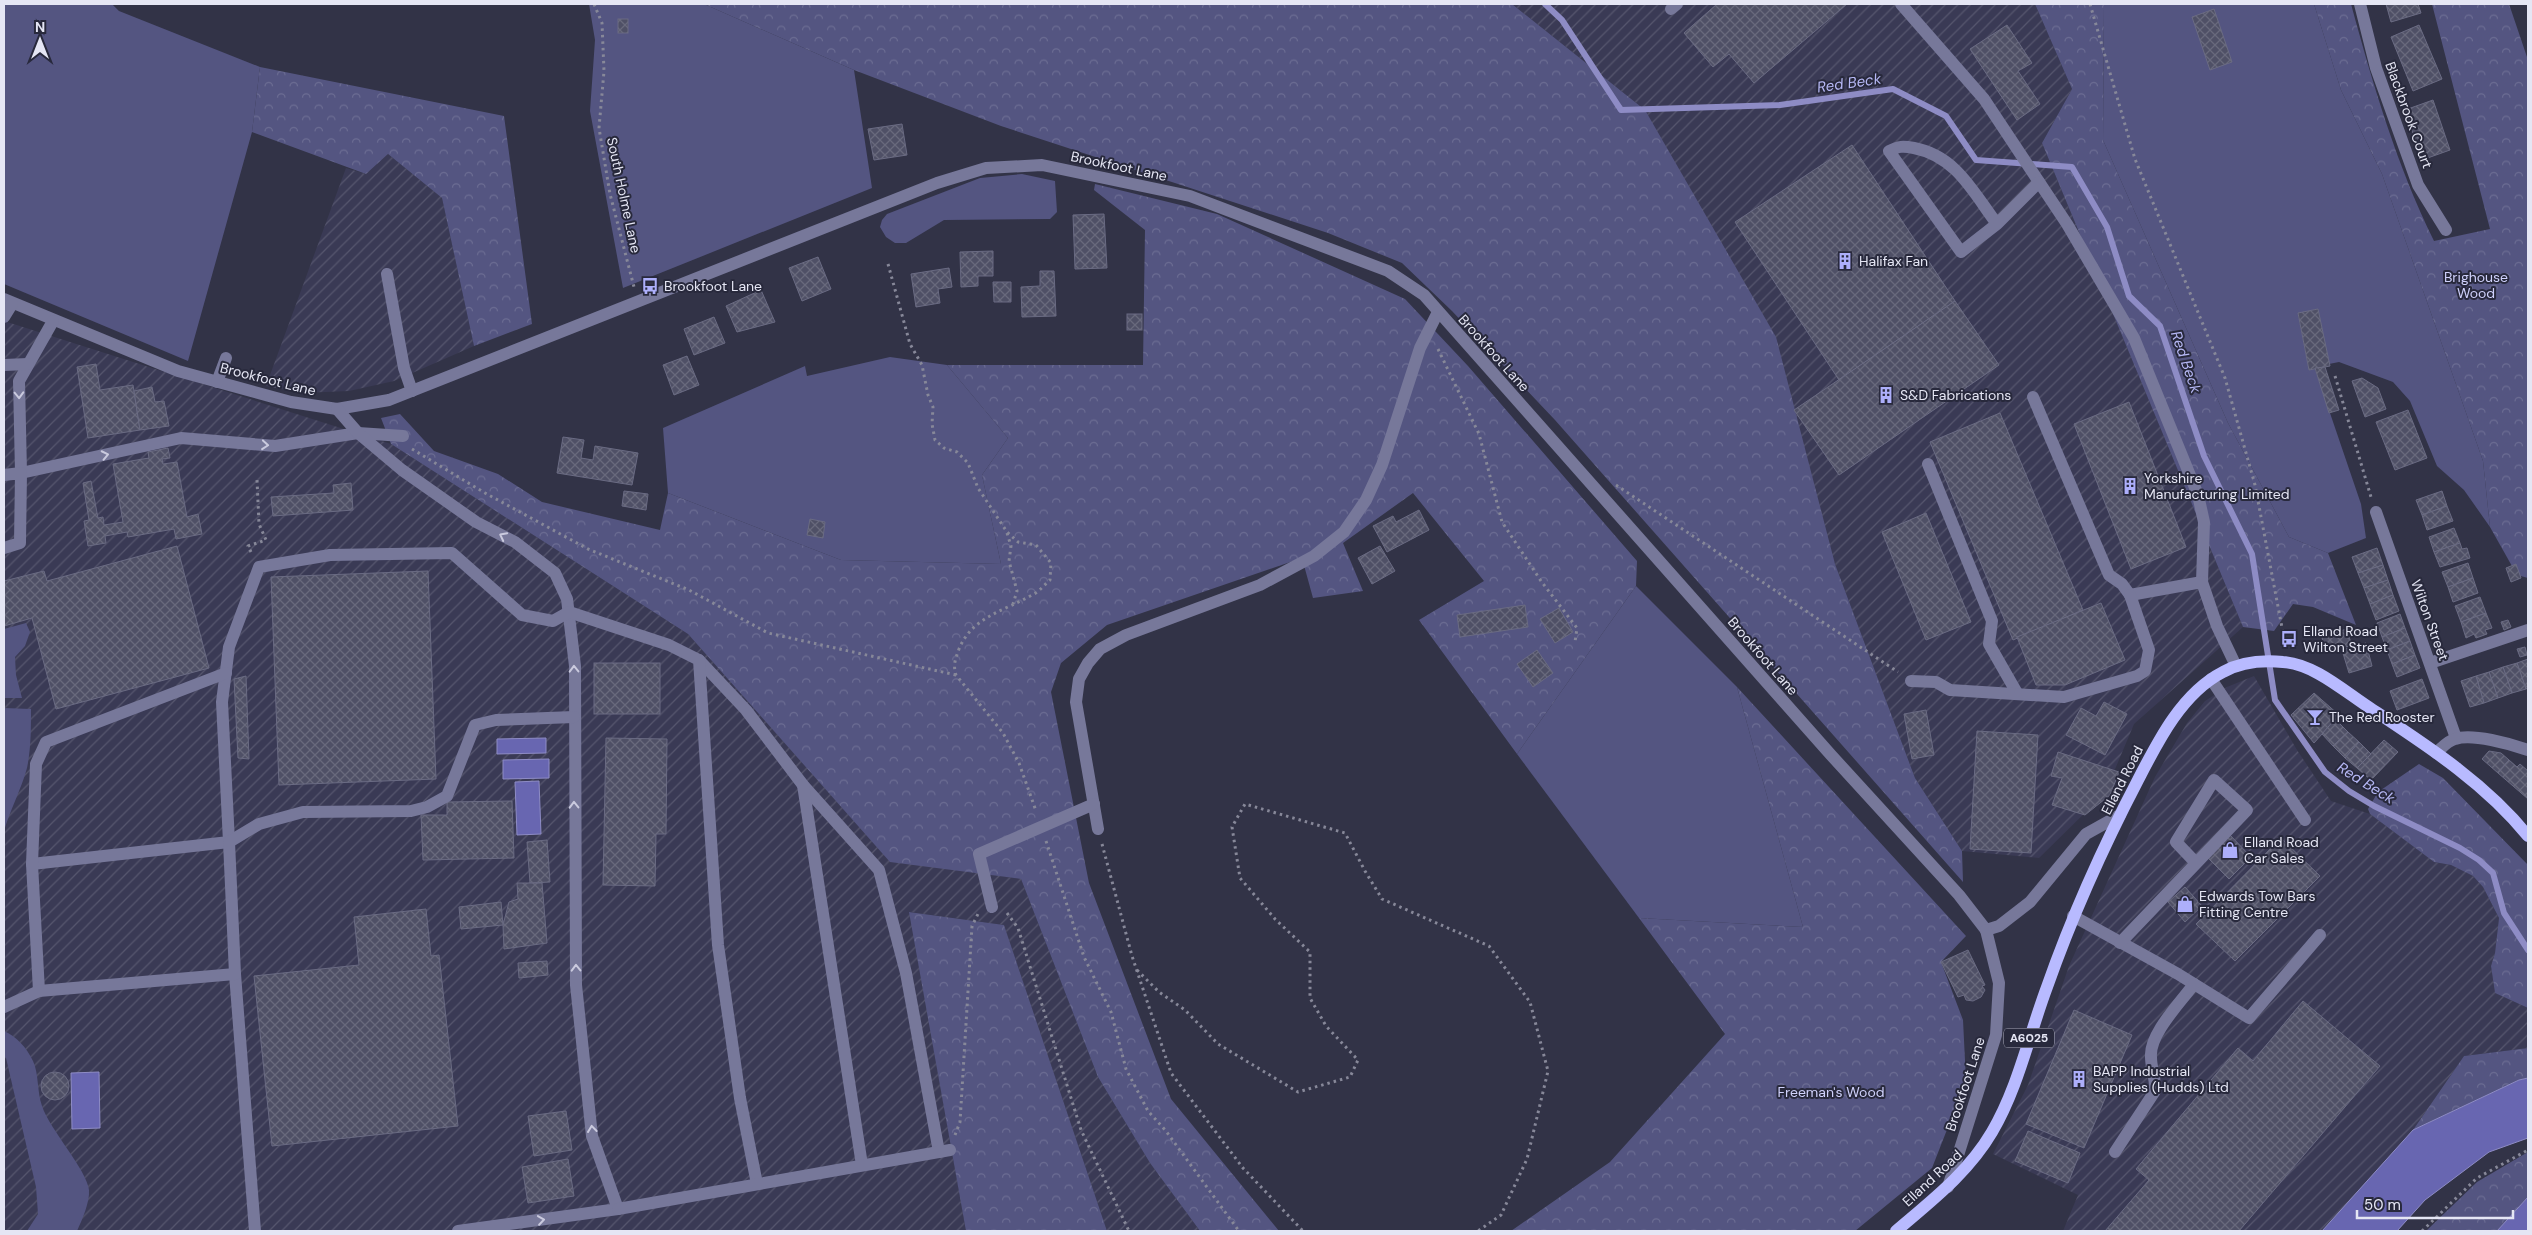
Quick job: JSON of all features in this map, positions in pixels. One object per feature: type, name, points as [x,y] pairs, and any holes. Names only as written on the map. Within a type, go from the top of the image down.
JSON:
[{"type":"main road","name":"Elland Road","points":[[1896,1231],[1948,1187],[1972,1161],[2002,1112],[2073,916],[2120,815],[2168,728],[2183,706],[2211,679],[2236,666],[2257,662],[2280,662],[2298,665],[2322,676],[2436,753],[2489,796],[2528,836]]},
{"type":"street","points":[[1901,4],[1984,99],[2067,224],[2134,338],[2198,495],[2204,522],[2202,582],[2217,626],[2236,666]]},
{"type":"street","name":"Blackbrook Court","points":[[2360,4],[2376,68],[2418,185],[2446,230]]},
{"type":"street","points":[[1996,224],[1951,163],[1928,151],[1899,146],[1889,151],[1961,252],[1996,224],[2038,180]]},
{"type":"street","name":"Brookfoot Lane","points":[[8,301],[178,371],[291,402],[337,409],[389,400],[937,183],[986,168],[1042,165],[1190,196],[1388,271],[1424,295],[1830,755],[1959,895],[1986,930],[1999,983],[1996,1035],[1948,1187]]},
{"type":"street","points":[[387,274],[404,368],[412,391]]},
{"type":"street","points":[[4,317],[8,301]]},
{"type":"street","points":[[1098,829],[1076,702],[1079,679],[1088,663],[1100,649],[1126,636],[1260,584],[1314,556],[1344,532],[1366,500],[1382,465],[1420,348],[1438,312]]},
{"type":"street","points":[[4,548],[20,543],[21,472],[18,381],[53,321]]},
{"type":"street","points":[[218,382],[226,358]]},
{"type":"street","points":[[4,365],[28,364]]},
{"type":"street","points":[[1911,680],[1936,682],[1950,690],[2064,697],[2122,681],[2146,671],[2149,650],[2130,595],[2122,584],[2110,575],[2033,397]]},
{"type":"street","points":[[337,409],[358,433],[402,470],[476,522],[515,542],[555,573],[567,599],[575,666],[576,985],[592,1136],[618,1209]]},
{"type":"street","points":[[4,475],[181,438],[275,446],[358,433],[397,436]]},
{"type":"street","points":[[1928,464],[1992,621],[1989,644],[2017,693]]},
{"type":"street","name":"Wilton Street","points":[[2376,512],[2456,738]]},
{"type":"street","points":[[255,1231],[235,974],[222,702],[229,647],[259,567],[330,555],[452,553],[522,615],[553,620],[569,612],[669,645],[699,660],[746,710],[803,785],[879,870],[906,973],[944,1151],[618,1209],[458,1231]]},
{"type":"street","points":[[2130,595],[2202,582]]},
{"type":"street","points":[[2430,663],[2528,630]]},
{"type":"street","points":[[699,660],[718,945],[740,1098],[757,1184]]},
{"type":"street","points":[[39,991],[32,864],[36,764],[46,742],[226,673]]},
{"type":"street","points":[[2211,679],[2305,820]]},
{"type":"street","points":[[32,864],[229,842],[259,824],[304,812],[412,810],[427,807],[447,796],[475,725],[496,720],[574,717]]},
{"type":"street","points":[[2436,753],[2456,738],[2473,738],[2528,750]]},
{"type":"street","points":[[2120,943],[2247,810],[2214,780],[2176,842],[2196,863]]},
{"type":"street","points":[[803,785],[862,1165]]},
{"type":"street","points":[[992,907],[980,854],[1094,804]]},
{"type":"street","points":[[1986,930],[1999,926],[2030,902],[2086,834],[2120,815]]},
{"type":"street","points":[[2073,916],[2194,984],[2249,1018],[2320,935]]},
{"type":"street","points":[[4,1007],[39,991],[235,974]]},
{"type":"street","points":[[2115,1152],[2155,1091],[2156,1081],[2150,1056],[2156,1034],[2194,984]]},
{"type":"path","name":"South Holme Lane","points":[[594,4],[602,23],[604,62],[599,128],[619,233],[639,302]]},
{"type":"path","points":[[2090,4],[2135,159],[2225,378],[2255,485],[2283,633],[2280,662]]},
{"type":"path","points":[[888,264],[910,344],[922,365],[933,407],[932,424],[935,440],[944,448],[957,452],[968,464],[978,488],[1007,532],[1018,542],[1036,545],[1051,563],[1050,580],[1034,594],[990,614],[970,630],[960,647],[953,665],[956,675],[1003,732],[1019,763],[1084,957],[1111,1012],[1126,1069],[1148,1111],[1166,1131],[1239,1231]]},
{"type":"path","points":[[1429,330],[1479,434],[1502,522],[1541,581],[1577,628],[1575,642]]},
{"type":"path","points":[[2335,376],[2376,512]]},
{"type":"path","points":[[397,436],[477,488],[588,549],[689,590],[768,633],[956,675]]},
{"type":"path","points":[[252,545],[266,540],[259,524],[257,480]]},
{"type":"path","points":[[1607,480],[1911,680]]},
{"type":"path","points":[[1007,532],[1010,546],[1010,561],[1017,591],[1013,604]]},
{"type":"path","points":[[1137,970],[1160,992],[1185,1010],[1218,1044],[1298,1092],[1350,1077],[1358,1060],[1326,1026],[1310,998],[1310,952],[1275,919],[1240,878],[1232,827],[1246,804],[1345,833],[1364,871],[1382,899],[1489,946],[1530,1002],[1548,1071],[1527,1159],[1501,1215],[1478,1231]]},
{"type":"path","points":[[1098,829],[1137,970],[1171,1073],[1243,1168],[1304,1231]]},
{"type":"path","points":[[944,1151],[960,1122],[972,926],[980,912],[992,907],[1003,908],[1018,928],[1081,1130],[1129,1231]]},
{"type":"path","points":[[2422,1231],[2477,1178],[2528,1150]]},
{"type":"shaded area","points":[[1512,4],[2035,4],[2072,89],[2042,143],[2243,627],[2134,724],[2105,793],[2039,858],[1962,851],[1915,778],[1835,564],[1645,110]]},
{"type":"shaded area","points":[[388,154],[442,198],[474,346],[394,381],[349,391],[301,393],[266,386],[346,168],[366,174]]},
{"type":"shaded area","points":[[4,321],[391,444],[688,634],[890,861],[1021,879],[1098,1077],[1150,1163],[1200,1231],[1107,1231],[1004,925],[910,912],[966,1231],[4,1231]]},
{"type":"shaded area","points":[[2254,676],[2297,750],[2331,801],[2370,814],[2434,862],[2451,865],[2473,876],[2483,887],[2499,918],[2495,953],[2491,966],[2495,993],[2528,1008],[2528,1048],[2464,1056],[2413,1130],[2322,1231],[2063,1231],[2078,1195],[1993,1154],[2028,1085],[2069,966],[2155,777],[2187,723],[2205,701],[2227,687]]},
{"type":"shaded area","points":[[546,738],[546,753],[497,754],[497,739]]},
{"type":"shaded area","points":[[549,759],[549,778],[503,779],[503,760]]},
{"type":"shaded area","points":[[539,781],[541,834],[517,835],[515,782]]},
{"type":"shaded area","points":[[99,1072],[100,1128],[72,1129],[71,1073]]},
{"type":"shaded area","points":[[2528,1078],[2528,1138],[2489,1152],[2425,1200],[2397,1231],[2322,1231],[2413,1130],[2519,1080]]},
{"type":"shaded area","points":[[2528,1197],[2528,1231],[2497,1231]]},
{"type":"green space","points":[[4,4],[112,4],[119,11],[260,67],[252,132],[188,361],[4,284]]},
{"type":"green space","points":[[589,4],[704,4],[854,70],[872,188],[623,288],[590,111],[595,40]]},
{"type":"green space","points":[[704,4],[1512,4],[1645,110],[1776,337],[1835,564],[1915,778],[1962,851],[1963,882],[1555,420],[1452,311],[1402,263],[1328,233],[1001,126],[854,70]]},
{"type":"green space","points":[[2035,4],[2104,4],[2103,140],[2228,423],[2289,537],[2328,553],[2356,625],[2313,607],[2293,604],[2274,631],[2243,627],[2042,143],[2072,89]]},
{"type":"green space","points":[[2104,4],[2314,4],[2341,90],[2382,174],[2483,461],[2490,527],[2464,490],[2437,466],[2410,401],[2393,382],[2339,362],[2329,364],[2318,309],[2298,314],[2309,370],[2315,369],[2361,504],[2366,538],[2328,553],[2289,537],[2228,423],[2103,140]]},
{"type":"green space","name":"Brighouse Wood","points":[[2314,4],[2351,4],[2368,65],[2397,154],[2434,241],[2490,229],[2432,4],[2509,4],[2528,60],[2528,578],[2517,575],[2490,527],[2483,461],[2382,174],[2341,90]]},
{"type":"green space","points":[[260,67],[504,116],[532,324],[474,346],[442,198],[388,154],[366,174],[252,132]]},
{"type":"green space","points":[[1022,174],[1055,181],[1057,212],[1050,219],[944,220],[906,243],[895,243],[886,237],[880,227],[882,220],[887,214],[980,178]]},
{"type":"green space","points":[[1095,184],[1217,214],[1405,299],[1468,366],[1637,561],[1636,586],[1517,754],[1419,620],[1484,581],[1413,493],[1343,543],[1363,591],[1313,598],[1302,558],[1107,625],[1061,663],[1051,692],[1089,883],[1171,1099],[1279,1231],[1200,1231],[1150,1163],[1098,1077],[1021,879],[890,862],[688,634],[391,444],[381,418],[400,414],[434,451],[498,474],[542,502],[660,530],[668,493],[841,560],[1001,564],[982,475],[1008,438],[947,365],[1143,365],[1145,230],[1094,190]]},
{"type":"green space","points":[[890,357],[947,365],[1008,438],[982,475],[1001,564],[841,560],[668,493],[663,428],[805,366],[807,376]]},
{"type":"green space","points":[[1636,586],[1737,687],[1803,927],[1639,918],[1517,754]]},
{"type":"green space","points":[[26,623],[30,632],[25,646],[15,657],[16,675],[22,698],[4,698],[4,629]]},
{"type":"green space","name":"Freeman's Wood","points":[[1737,687],[1966,936],[1941,962],[1963,1020],[1966,1081],[1932,1168],[1855,1231],[1511,1231],[1610,1162],[1725,1034],[1639,918],[1803,927]]},
{"type":"green space","points":[[4,708],[31,709],[30,746],[27,768],[4,831]]},
{"type":"green space","points":[[2419,764],[2443,778],[2528,865],[2528,1008],[2495,993],[2491,966],[2495,953],[2499,918],[2483,887],[2473,876],[2451,865],[2434,862],[2370,814],[2368,809],[2378,792]]},
{"type":"green space","points":[[909,912],[1004,925],[1107,1231],[966,1231]]},
{"type":"green space","points":[[4,1031],[17,1039],[31,1056],[35,1066],[40,1101],[46,1116],[87,1182],[89,1190],[88,1200],[77,1231],[27,1231],[38,1214],[36,1187],[4,1056]]},
{"type":"green space","points":[[2528,1048],[2528,1078],[2519,1080],[2413,1130],[2464,1056]]},
{"type":"green space","points":[[2528,1152],[2528,1197],[2497,1231],[2426,1231],[2477,1182]]},
{"type":"building","points":[[1717,4],[1847,4],[1754,83],[1729,54],[1713,67],[1684,33]]},
{"type":"building","points":[[2386,4],[2418,4],[2421,13],[2391,22]]},
{"type":"building","points":[[2214,9],[2232,62],[2210,70],[2192,17]]},
{"type":"building","points":[[618,19],[628,19],[628,33],[618,33]]},
{"type":"building","points":[[2007,25],[2032,63],[2018,71],[2040,104],[2017,120],[1970,49]]},
{"type":"building","points":[[2419,25],[2442,79],[2413,91],[2391,37]]},
{"type":"building","points":[[2433,100],[2450,150],[2422,160],[2405,110]]},
{"type":"building","points":[[902,124],[907,155],[874,160],[868,129]]},
{"type":"building","name":"Halifax Fan","points":[[1852,145],[1955,301],[1839,380],[1735,222]]},
{"type":"building","points":[[1104,214],[1107,268],[1075,269],[1073,215]]},
{"type":"building","points":[[993,251],[993,276],[978,276],[978,286],[961,287],[960,252]]},
{"type":"building","points":[[818,257],[831,289],[802,301],[789,268]]},
{"type":"building","points":[[949,268],[952,287],[938,289],[940,303],[916,307],[911,274]]},
{"type":"building","points":[[1040,271],[1054,271],[1056,316],[1022,317],[1021,287],[1040,286]]},
{"type":"building","points":[[993,282],[1011,282],[1011,302],[994,302]]},
{"type":"building","points":[[761,290],[775,322],[737,332],[726,306]]},
{"type":"building","name":"S&D Fabrications","points":[[1955,301],[1999,365],[1839,475],[1794,410]]},
{"type":"building","points":[[2318,309],[2330,366],[2309,370],[2298,313]]},
{"type":"building","points":[[1127,314],[1142,314],[1142,330],[1127,330]]},
{"type":"building","points":[[714,317],[725,343],[694,355],[684,329]]},
{"type":"building","points":[[687,356],[699,385],[674,395],[663,365]]},
{"type":"building","points":[[96,364],[100,390],[133,385],[140,430],[88,438],[77,367]]},
{"type":"building","points":[[2325,367],[2339,410],[2329,413],[2315,368]]},
{"type":"building","points":[[2362,378],[2378,388],[2386,409],[2365,417],[2352,381]]},
{"type":"building","points":[[152,387],[155,402],[164,401],[169,426],[140,430],[134,391]]},
{"type":"building","name":"Yorkshire Manufacturing Limited","points":[[2129,402],[2186,547],[2131,569],[2074,424]]},
{"type":"building","points":[[2408,410],[2427,458],[2395,470],[2376,422]]},
{"type":"building","points":[[2000,413],[2083,610],[2013,640],[1930,442]]},
{"type":"building","points":[[563,437],[584,440],[581,458],[593,460],[595,446],[638,453],[632,485],[557,473]]},
{"type":"building","points":[[168,448],[170,458],[162,459],[163,464],[177,462],[187,517],[198,514],[202,534],[176,539],[174,529],[128,537],[127,532],[105,536],[106,543],[88,546],[84,521],[89,520],[83,483],[91,481],[98,518],[103,517],[104,525],[123,522],[113,464],[149,458],[148,452]]},
{"type":"building","points":[[351,483],[353,510],[273,516],[271,497],[334,493],[333,485]]},
{"type":"building","points":[[624,491],[648,494],[646,510],[622,506]]},
{"type":"building","points":[[2442,491],[2447,506],[2422,515],[2416,500]]},
{"type":"building","points":[[2447,506],[2453,521],[2427,530],[2422,515]]},
{"type":"building","points":[[1419,510],[1429,530],[1387,552],[1373,526],[1393,516],[1396,522]]},
{"type":"building","points":[[1926,513],[1971,622],[1926,640],[1882,532]]},
{"type":"building","points":[[810,519],[825,522],[823,538],[807,535]]},
{"type":"building","points":[[2454,528],[2460,543],[2434,552],[2429,537]]},
{"type":"building","points":[[2460,543],[2462,549],[2467,548],[2470,558],[2440,567],[2434,552]]},
{"type":"building","points":[[177,546],[209,668],[56,709],[32,618],[4,626],[4,581],[44,571],[47,581]]},
{"type":"building","points":[[1380,546],[1395,571],[1372,584],[1358,558]]},
{"type":"building","points":[[2377,548],[2383,565],[2358,573],[2352,557]]},
{"type":"building","points":[[2468,563],[2473,578],[2448,587],[2442,572]]},
{"type":"building","points":[[2516,564],[2521,578],[2511,582],[2506,568]]},
{"type":"building","points":[[2383,565],[2388,580],[2364,588],[2358,573]]},
{"type":"building","points":[[428,571],[436,779],[279,785],[271,577]]},
{"type":"building","points":[[2473,578],[2478,593],[2453,602],[2448,587]]},
{"type":"building","points":[[2388,580],[2393,595],[2370,604],[2364,588]]},
{"type":"building","points":[[2393,595],[2399,611],[2376,620],[2370,604]]},
{"type":"building","points":[[2480,597],[2486,613],[2461,622],[2455,606]]},
{"type":"building","points":[[2101,603],[2125,660],[2065,685],[2036,685],[2017,637]]},
{"type":"building","points":[[1525,605],[1528,627],[1460,637],[1457,615]]},
{"type":"building","points":[[1559,608],[1573,632],[1555,643],[1540,619]]},
{"type":"building","points":[[2486,613],[2492,628],[2485,630],[2487,634],[2476,638],[2474,634],[2466,638],[2461,622]]},
{"type":"building","points":[[2400,614],[2405,628],[2382,637],[2377,623]]},
{"type":"building","points":[[2508,620],[2511,627],[2504,630],[2501,622]]},
{"type":"building","points":[[2405,628],[2410,641],[2387,650],[2382,637]]},
{"type":"building","points":[[2346,629],[2352,645],[2328,653],[2322,638]]},
{"type":"building","points":[[2410,641],[2415,655],[2392,664],[2387,650]]},
{"type":"building","points":[[2366,643],[2372,666],[2349,673],[2342,650]]},
{"type":"building","points":[[2525,647],[2527,655],[2520,657],[2517,649]]},
{"type":"building","points":[[1537,650],[1553,673],[1533,687],[1517,664]]},
{"type":"building","points":[[2415,655],[2420,668],[2397,677],[2392,664]]},
{"type":"building","points":[[2528,659],[2528,688],[2526,689],[2517,663]]},
{"type":"building","points":[[594,663],[660,663],[660,714],[594,714]]},
{"type":"building","points":[[2517,663],[2526,689],[2512,693],[2503,667]]},
{"type":"building","points":[[2503,667],[2512,693],[2498,698],[2489,672]]},
{"type":"building","points":[[2489,672],[2498,698],[2484,703],[2476,676]]},
{"type":"building","points":[[246,676],[249,759],[238,758],[234,679]]},
{"type":"building","points":[[2476,676],[2484,703],[2470,707],[2461,681]]},
{"type":"building","points":[[2422,679],[2429,698],[2397,710],[2390,691]]},
{"type":"building","name":"The Red Rooster","points":[[2314,693],[2339,715],[2314,743],[2291,715]]},
{"type":"building","points":[[2104,702],[2127,714],[2105,755],[2066,735],[2081,708],[2096,716]]},
{"type":"building","points":[[1926,710],[1934,755],[1912,759],[1904,714]]},
{"type":"building","points":[[2335,719],[2348,732],[2333,746],[2322,734]]},
{"type":"building","points":[[1977,731],[2038,735],[2031,853],[1970,849]]},
{"type":"building","points":[[2348,732],[2359,742],[2345,758],[2333,746]]},
{"type":"building","points":[[606,738],[667,739],[666,834],[656,834],[655,886],[603,885]]},
{"type":"building","points":[[2384,740],[2398,752],[2371,780],[2357,768]]},
{"type":"building","points":[[2359,742],[2371,754],[2357,768],[2345,758]]},
{"type":"building","points":[[2489,751],[2501,753],[2509,760],[2498,773],[2482,759]]},
{"type":"building","points":[[2058,752],[2119,772],[2110,795],[2085,815],[2052,805],[2062,778],[2051,776]]},
{"type":"building","points":[[2509,760],[2517,767],[2520,764],[2528,771],[2528,799],[2498,773]]},
{"type":"building","points":[[512,801],[514,858],[423,860],[421,815],[447,815],[447,802]]},
{"type":"building","name":"Elland Road Car Sales","points":[[2230,835],[2251,857],[2229,879],[2207,857]]},
{"type":"building","points":[[2281,838],[2320,876],[2235,961],[2196,924]]},
{"type":"building","points":[[547,840],[550,882],[530,883],[527,842]]},
{"type":"building","points":[[517,883],[542,883],[547,943],[504,949],[503,925],[509,902],[518,899]]},
{"type":"building","name":"Edwards Tow Bars Fitting Centre","points":[[2185,887],[2202,906],[2185,922],[2168,902]]},
{"type":"building","points":[[501,902],[503,925],[461,929],[459,907]]},
{"type":"building","points":[[426,909],[431,956],[439,955],[458,1126],[272,1146],[254,976],[359,965],[354,917]]},
{"type":"building","points":[[1968,950],[1985,985],[1982,986],[1985,990],[1981,997],[1973,1001],[1966,1000],[1964,995],[1958,997],[1941,962]]},
{"type":"building","points":[[547,961],[548,975],[519,978],[518,963]]},
{"type":"building","points":[[2303,1001],[2380,1066],[2239,1231],[2105,1231],[2149,1180],[2136,1169],[2238,1048],[2253,1061]]},
{"type":"building","name":"BAPP Industrial Supplies (Hudds) Ltd","points":[[2074,1010],[2132,1035],[2084,1148],[2026,1124]]},
{"type":"building","points":[[55,1072],[65,1076],[69,1086],[65,1096],[55,1100],[45,1096],[41,1086],[45,1076]]},
{"type":"building","points":[[566,1111],[572,1150],[534,1156],[528,1116]]},
{"type":"building","points":[[2028,1131],[2080,1153],[2068,1183],[2015,1161]]},
{"type":"building","points":[[568,1159],[574,1196],[528,1203],[522,1167]]},
{"type":"waterway","name":"Red Beck","points":[[1545,4],[1562,20],[1621,110],[1780,105],[1893,89],[1946,116],[1976,160],[2072,167],[2107,227],[2129,296],[2160,326],[2204,456],[2252,554],[2275,700],[2325,772],[2349,791],[2374,806],[2460,848],[2479,860],[2493,873],[2504,913],[2528,950]]},
{"type":"place","name":"Halifax Fan","points":[[1845,261]]},
{"type":"place","name":"Brookfoot Lane","points":[[650,286]]},
{"type":"place","name":"S&D Fabrications","points":[[1886,395]]},
{"type":"place","name":"Yorkshire Manufacturing Limited","points":[[2130,486]]},
{"type":"place","name":"Elland Road Wilton Street","points":[[2289,639]]},
{"type":"place","name":"The Red Rooster","points":[[2315,717]]},
{"type":"place","name":"Elland Road Car Sales","points":[[2230,850]]},
{"type":"place","name":"Edwards Tow Bars Fitting Centre","points":[[2185,904]]},
{"type":"place","name":"BAPP Industrial Supplies (Hudds) Ltd","points":[[2079,1079]]}]
